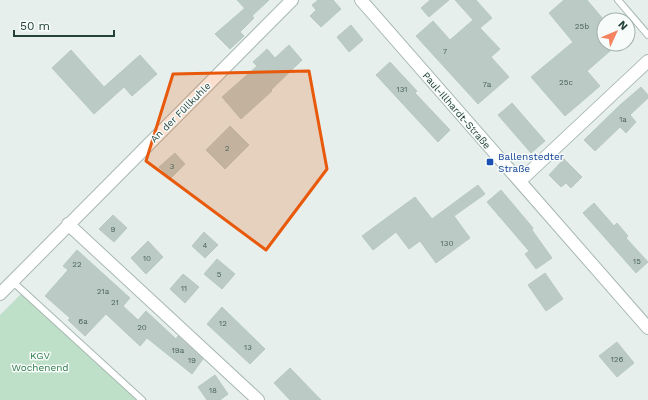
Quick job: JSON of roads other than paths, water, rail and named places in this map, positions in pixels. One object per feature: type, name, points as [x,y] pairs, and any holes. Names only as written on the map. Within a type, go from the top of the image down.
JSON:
[{"type":"street","name":"An der Füllkuhle","points":[[0,294],[292,0]]},
{"type":"street","name":"Paul-Illhardt-Straße","points":[[362,0],[648,328]]},
{"type":"street","points":[[520,181],[648,61]]},
{"type":"street","points":[[68,224],[258,400]]},
{"type":"lane","points":[[618,0],[648,35]]},
{"type":"lane","points":[[13,282],[142,400]]},
{"type":"place","name":"Ballenstedter Straße","points":[[490,162]]},
{"type":"park label","name":"KGV Wochenend","points":[[40,360]]}]
